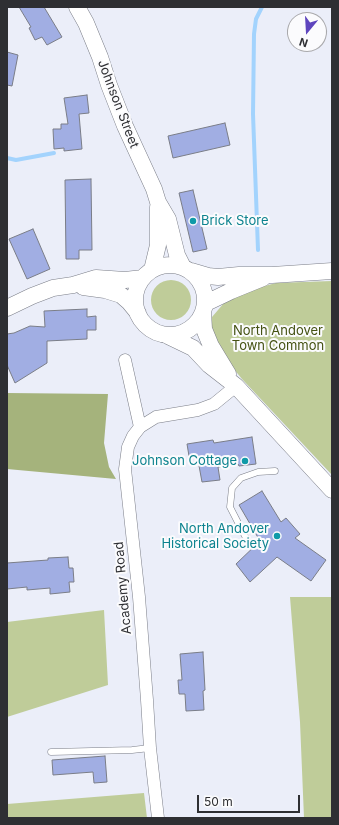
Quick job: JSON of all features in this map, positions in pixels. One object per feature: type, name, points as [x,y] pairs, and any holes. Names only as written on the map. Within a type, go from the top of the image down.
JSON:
[{"type":"main road","name":"Johnson Street","points":[[77,7],[94,42],[116,104],[154,189],[158,202],[168,219],[177,254],[187,269]]},
{"type":"main road","name":"Johnson Street","points":[[147,274],[158,245],[158,202]]},
{"type":"main road","points":[[7,308],[32,296],[54,288],[73,285],[96,278],[125,280],[147,274],[167,265],[173,265],[208,276],[218,277],[332,271]]},
{"type":"main road","points":[[187,269],[197,277],[202,285],[205,294],[204,329],[211,346],[236,386]]},
{"type":"main road","points":[[138,313],[135,304],[135,295],[138,286],[147,274]]},
{"type":"main road","points":[[166,335],[176,335],[193,327],[199,321],[204,308],[231,291],[272,275]]},
{"type":"main road","points":[[73,285],[105,290],[121,295],[138,313],[146,326],[193,348],[209,365],[236,386],[332,490]]},
{"type":"street","points":[[125,360],[140,427],[156,417],[198,410],[214,404],[236,386]]},
{"type":"street","name":"Academy Road","points":[[140,427],[133,436],[128,447],[125,469],[140,618],[150,748],[158,818]]},
{"type":"lane","points":[[248,542],[230,507],[232,488],[241,478],[258,472],[275,471]]},
{"type":"lane","points":[[51,752],[132,750],[150,748]]},
{"type":"green space","points":[[175,280],[182,283],[188,289],[191,300],[190,308],[182,317],[175,320],[167,320],[160,317],[152,308],[151,296],[154,289],[163,281]]},
{"type":"green space","name":"North Andover Town Common","points":[[332,281],[332,475],[242,379],[220,352],[211,325],[212,317],[224,303],[253,289],[276,283]]},
{"type":"green space","points":[[7,393],[108,394],[104,443],[109,467],[116,479],[7,469]]},
{"type":"green space","points":[[290,597],[332,597],[332,818],[304,818],[300,722]]},
{"type":"green space","points":[[104,610],[108,685],[7,717],[7,622]]},
{"type":"green space","points":[[144,793],[147,818],[7,818],[7,804]]},
{"type":"building","points":[[19,7],[44,7],[62,37],[47,45],[42,37],[35,40],[29,28],[31,27]]},
{"type":"building","points":[[7,52],[18,55],[12,86],[7,85]]},
{"type":"building","points":[[87,95],[89,113],[79,114],[82,149],[64,151],[64,148],[54,149],[53,129],[61,129],[61,124],[68,124],[64,98]]},
{"type":"building","points":[[225,123],[230,145],[173,158],[168,136]]},
{"type":"building","points":[[91,179],[92,250],[79,250],[79,259],[66,259],[65,180]]},
{"type":"building","name":"Brick Store","points":[[193,190],[207,249],[193,252],[179,193]]},
{"type":"building","points":[[33,229],[50,269],[27,279],[9,239]]},
{"type":"building","points":[[87,309],[87,317],[96,316],[96,330],[87,330],[87,339],[47,341],[47,363],[15,383],[7,365],[7,334],[14,333],[30,326],[45,327],[44,311]]},
{"type":"building","name":"Johnson Cottage","points":[[252,437],[256,464],[239,466],[238,464],[218,467],[220,480],[202,482],[197,455],[189,456],[187,444],[213,440],[214,443]]},
{"type":"building","name":"North Andover Historical Society","points":[[262,491],[281,522],[286,518],[300,534],[295,538],[326,560],[311,581],[277,557],[250,582],[236,564],[260,541],[239,505]]},
{"type":"building","points":[[68,557],[69,568],[73,568],[74,582],[69,582],[70,592],[50,594],[50,588],[27,590],[27,587],[7,589],[7,563]]},
{"type":"building","points":[[203,652],[205,690],[203,691],[204,710],[186,711],[185,694],[179,694],[178,680],[182,680],[180,654]]},
{"type":"building","points":[[105,756],[107,782],[94,783],[93,772],[53,775],[52,760]]},
{"type":"waterway","points":[[258,250],[253,114],[254,34],[256,19],[262,7]]},
{"type":"waterway","points":[[7,158],[16,160],[54,153]]},
{"type":"place","name":"Brick Store","points":[[193,221]]},
{"type":"place","name":"Johnson Cottage","points":[[245,461]]},
{"type":"place","name":"North Andover Historical Society","points":[[277,536]]}]
